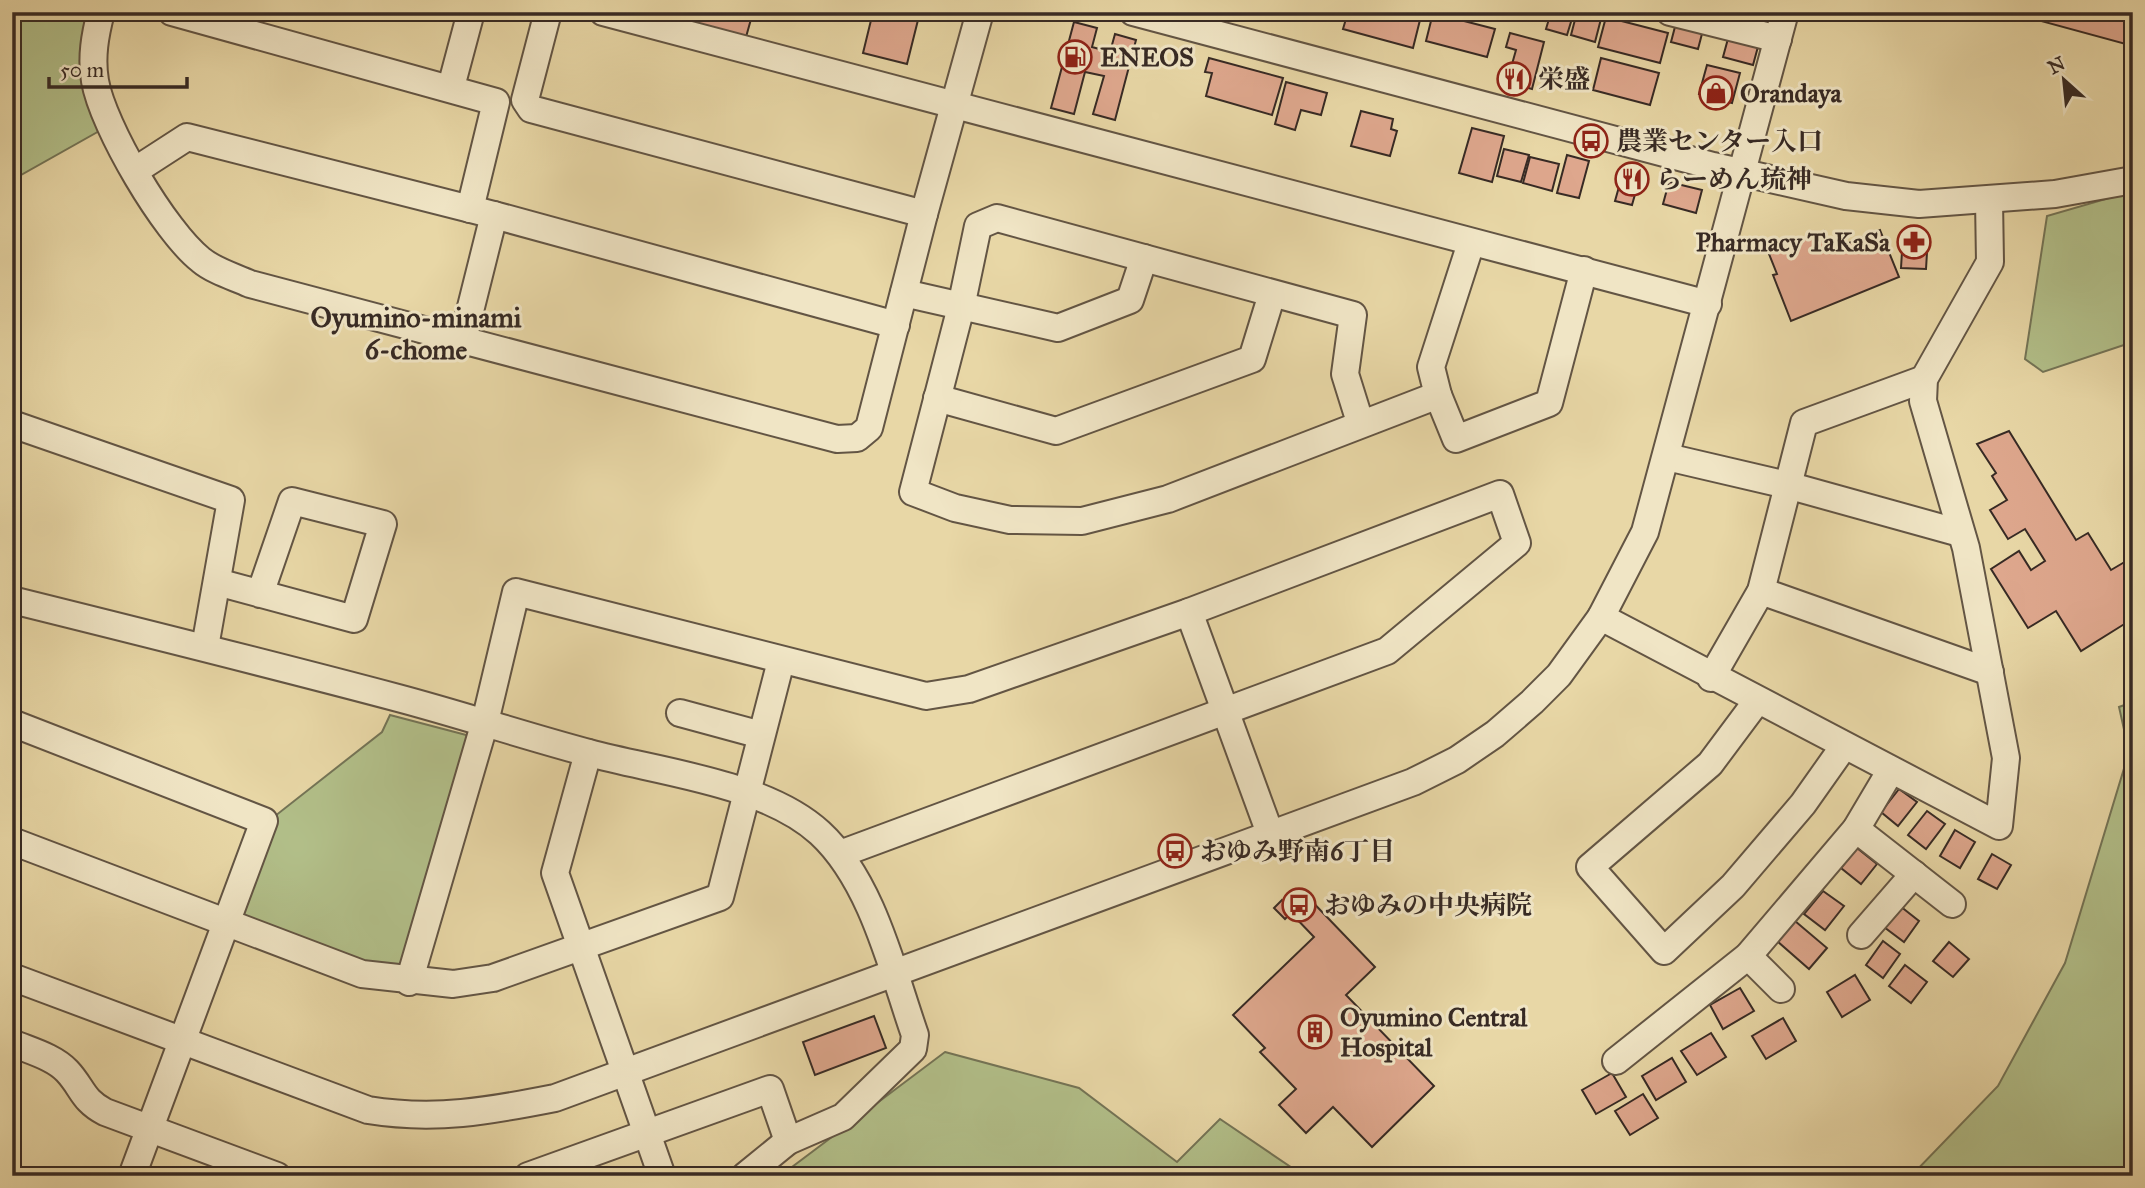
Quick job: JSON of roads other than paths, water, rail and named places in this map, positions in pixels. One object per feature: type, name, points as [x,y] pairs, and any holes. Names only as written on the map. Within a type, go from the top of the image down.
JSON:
[{"type":"street","points":[[101,12],[94,39],[95,82],[105,115],[172,230],[202,261],[250,284],[837,439],[858,438],[869,428],[980,12]]},
{"type":"street","points":[[172,12],[451,87],[496,102],[463,339]]},
{"type":"street","points":[[451,87],[471,12]]},
{"type":"street","points":[[548,12],[525,100],[531,109],[924,214]]},
{"type":"street","points":[[603,12],[1708,304]]},
{"type":"street","points":[[1133,12],[1744,174],[1846,196],[1919,204],[2055,194],[2133,180]]},
{"type":"street","points":[[1670,12],[1778,39]]},
{"type":"street","points":[[12,977],[368,1110],[409,1117],[452,1116],[542,1101],[625,1073],[1271,836],[1413,782],[1457,760],[1495,734],[1559,675],[1601,617],[1645,532],[1744,174],[1785,12]]},
{"type":"street","points":[[136,170],[187,137],[482,212],[896,325]]},
{"type":"street","points":[[1601,617],[1711,678],[1999,826],[2006,758],[1966,548],[1923,401],[1924,379],[1990,261],[1989,200]]},
{"type":"street","points":[[1360,422],[1345,374],[1353,314],[997,218],[978,226],[961,307],[913,492],[955,508],[1010,520],[1082,521],[1168,499],[1360,422],[1438,395]]},
{"type":"street","points":[[1471,243],[1430,367],[1456,439],[1549,403],[1584,270]]},
{"type":"street","points":[[904,293],[1058,328],[1130,300],[1144,257]]},
{"type":"street","points":[[937,398],[1056,431],[1252,359],[1272,294]]},
{"type":"street","points":[[1711,678],[1761,591],[1804,423],[1924,379]]},
{"type":"street","points":[[13,427],[231,500],[205,647]]},
{"type":"street","points":[[1667,457],[1787,485],[1960,533]]},
{"type":"street","points":[[409,982],[485,722],[516,592],[781,662],[926,696],[968,689],[1189,612],[1500,494],[1517,542],[1387,651],[840,854]]},
{"type":"street","points":[[217,582],[260,594],[355,619],[383,524],[292,501],[260,594]]},
{"type":"street","points":[[1761,591],[1990,672]]},
{"type":"street","points":[[12,600],[205,647],[485,722],[587,753],[746,792],[780,805],[800,817],[840,854],[865,897],[915,1035],[913,1049],[843,1117],[788,1141],[745,1176]]},
{"type":"street","points":[[1189,612],[1271,836]]},
{"type":"street","points":[[12,841],[362,974],[409,982],[453,984],[493,978],[720,897],[781,662]]},
{"type":"street","points":[[1757,701],[1710,764],[1590,867],[1664,951],[1733,886],[1803,804],[1843,746]]},
{"type":"street","points":[[680,713],[761,735]]},
{"type":"street","points":[[12,723],[264,821],[132,1176]]},
{"type":"street","points":[[587,753],[555,873],[662,1176]]},
{"type":"street","points":[[1616,1061],[1748,956],[1856,829],[1891,770]]},
{"type":"street","points":[[1856,829],[1952,904]]},
{"type":"street","points":[[1861,935],[1914,874]]},
{"type":"street","points":[[1748,956],[1781,989]]},
{"type":"street","points":[[14,1048],[55,1061],[66,1070],[91,1105],[149,1130],[277,1176]]},
{"type":"street","points":[[528,1176],[595,1164],[647,1132],[770,1089],[788,1141]]},
{"type":"place","name":"ENEOS","points":[[1075,57]]},
{"type":"place","name":"栄盛","points":[[1514,79]]},
{"type":"place","name":"Orandaya","points":[[1716,93]]},
{"type":"place","name":"農業センター入口","points":[[1591,141]]},
{"type":"place","name":"らーめん琉神","points":[[1632,179]]},
{"type":"place","name":"Pharmacy TaKaSa","points":[[1914,242]]},
{"type":"place","name":"おゆみ野南6丁目","points":[[1175,851]]},
{"type":"place","name":"おゆみの中央病院","points":[[1299,905]]},
{"type":"place","name":"Oyumino Central Hospital","points":[[1315,1032]]},
{"type":"district","name":"Oyumino-minami 6-chome","points":[[416,333]]}]
